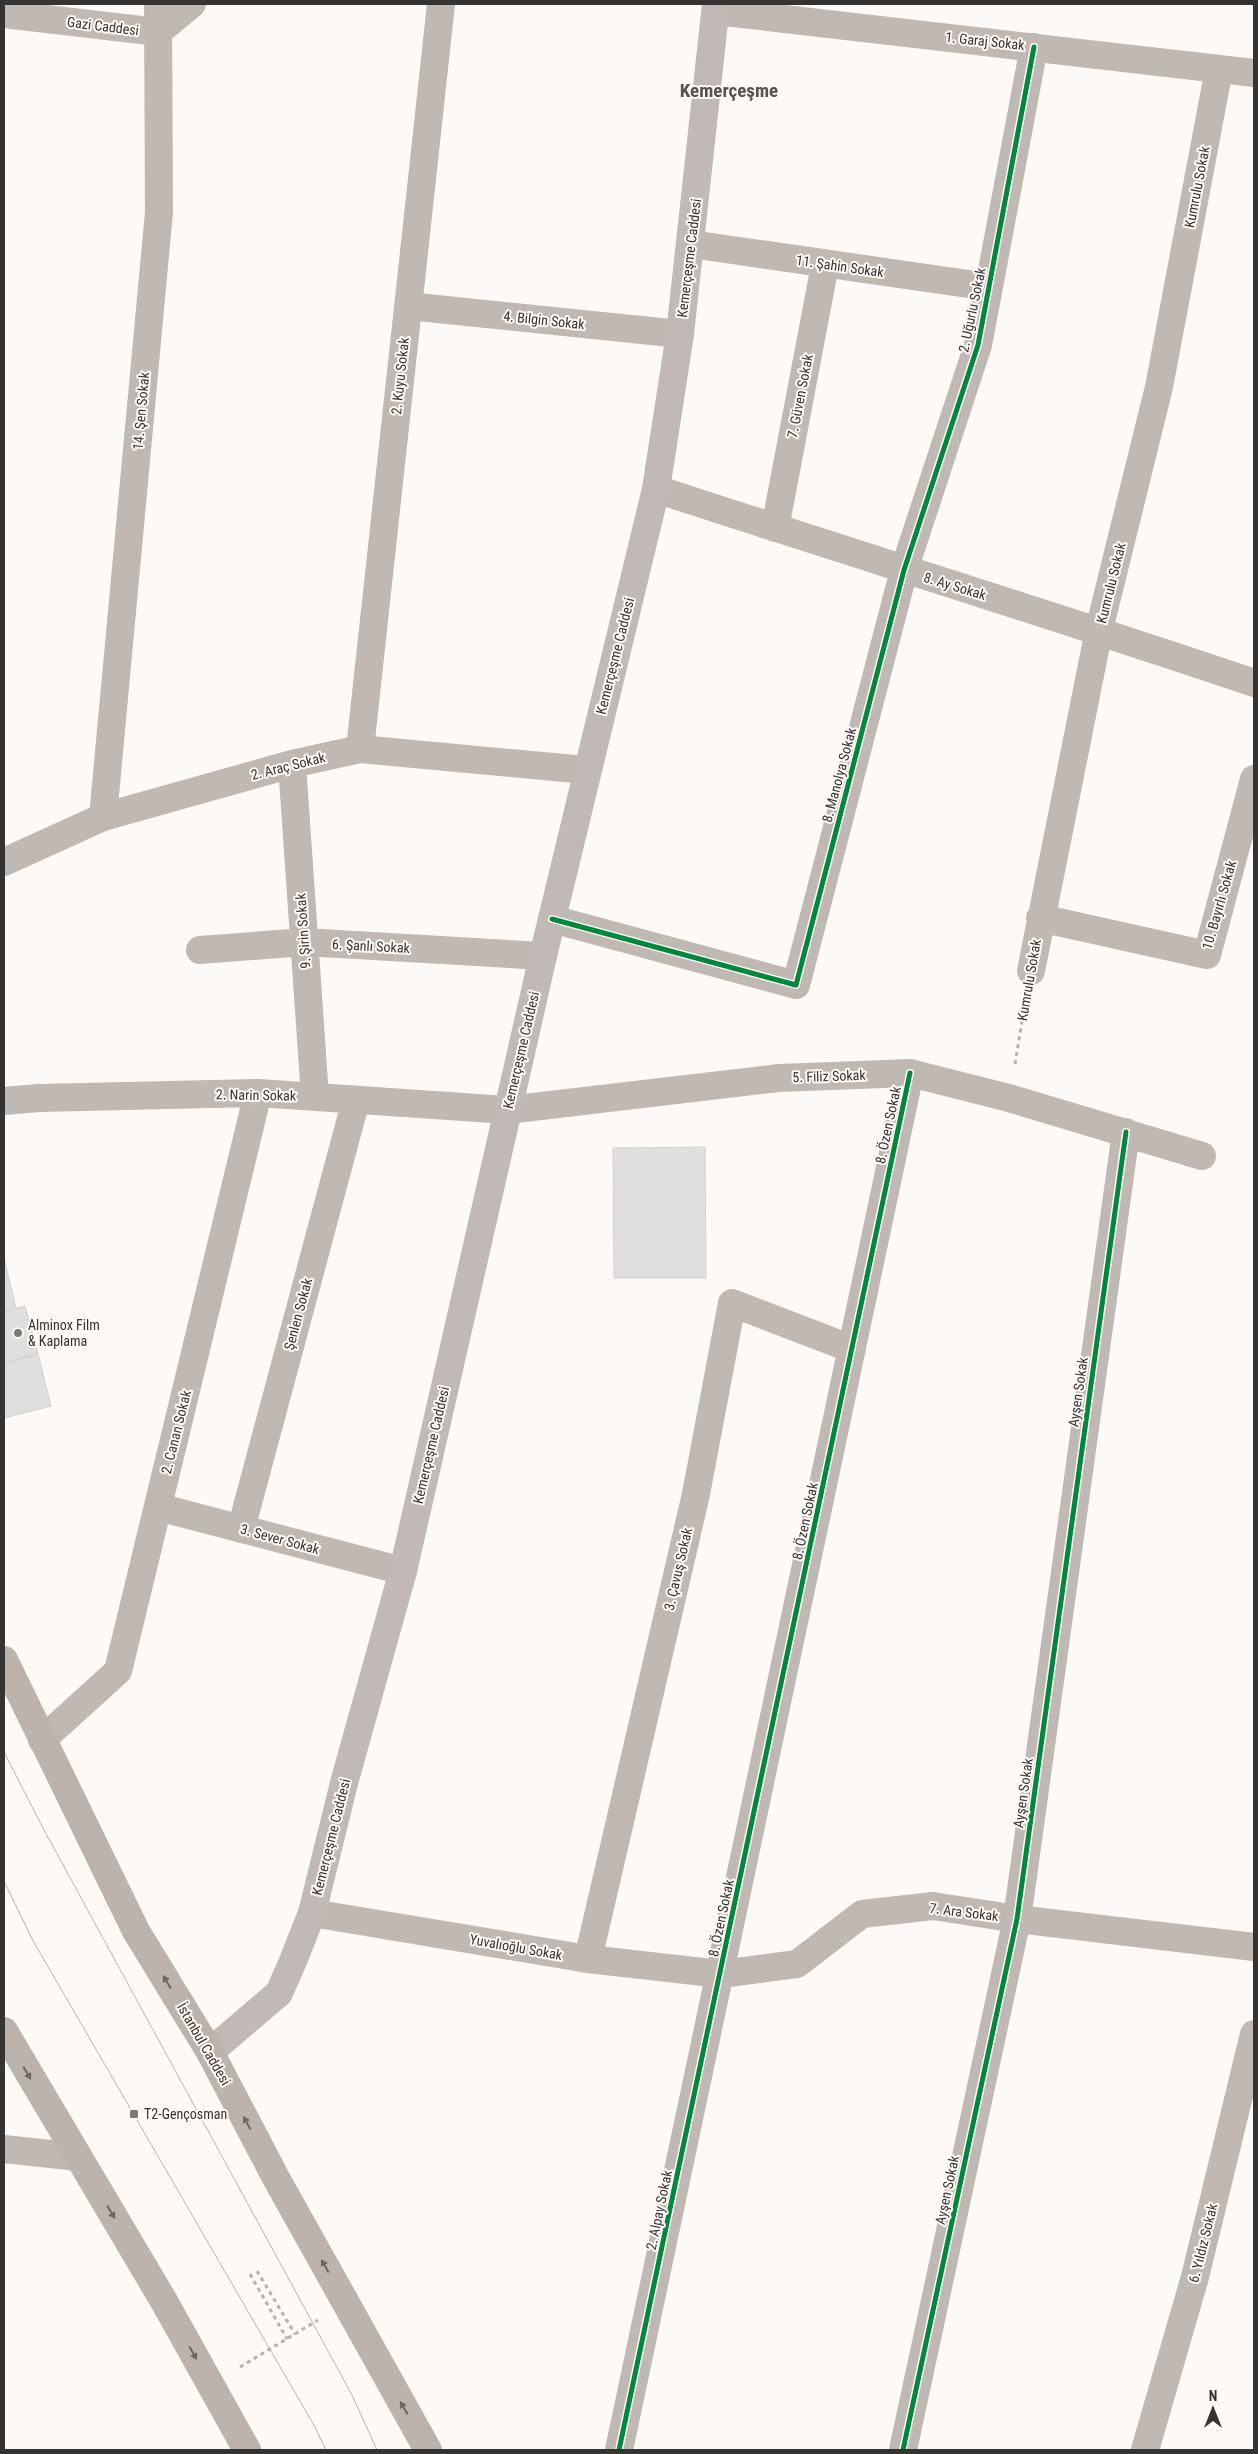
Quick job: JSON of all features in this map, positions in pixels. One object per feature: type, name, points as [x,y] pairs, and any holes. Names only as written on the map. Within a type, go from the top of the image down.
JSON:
[{"type":"highway","name":"İstanbul Caddesi","points":[[4,1660],[136,1931],[210,2052],[276,2178],[428,2450]]},
{"type":"highway","points":[[4,2031],[165,2303],[247,2450]]},
{"type":"main road","name":"Kemerçeşme Caddesi","points":[[210,2052],[279,1993],[312,1913],[344,1783],[403,1571],[542,956],[656,488],[680,334],[716,7]]},
{"type":"street","name":"14. Şen Sokak","points":[[103,817],[159,212],[158,4]]},
{"type":"street","name":"Gazi Caddesi","points":[[4,14],[158,32],[192,4]]},
{"type":"street","name":"2. Kuyu Sokak","points":[[360,749],[441,4]]},
{"type":"street","name":"1. Garaj Sokak","points":[[716,7],[1254,73]]},
{"type":"street","name":"2. Uğurlu Sokak","points":[[904,570],[978,345],[1034,47]]},
{"type":"street","name":"Kumrulu Sokak","points":[[1031,970],[1099,630],[1159,387],[1219,69]]},
{"type":"street","name":"11. Şahin Sokak","points":[[691,244],[825,265],[989,287]]},
{"type":"street","name":"7. Güven Sokak","points":[[775,528],[825,265]]},
{"type":"street","name":"4. Bilgin Sokak","points":[[408,306],[680,334]]},
{"type":"street","name":"8. Ay Sokak","points":[[656,488],[904,570],[1099,630],[1254,683]]},
{"type":"street","name":"8. Manolya Sokak","points":[[552,919],[796,985],[904,570]]},
{"type":"street","name":"2. Araç Sokak","points":[[4,862],[103,817],[292,764],[360,749],[586,770]]},
{"type":"street","name":"9. Şirin Sokak","points":[[292,764],[315,1097]]},
{"type":"street","name":"10. Bayırlı Sokak","points":[[1040,918],[1207,955],[1254,779]]},
{"type":"street","name":"6. Şanlı Sokak","points":[[200,950],[304,942],[542,956]]},
{"type":"street","name":"5. Filiz Sokak","points":[[507,1110],[779,1078],[910,1074],[1009,1098],[1202,1156]]},
{"type":"street","name":"8. Özen Sokak","points":[[721,1974],[910,1074]]},
{"type":"street","name":"2. Narin Sokak","points":[[4,1101],[39,1098],[258,1093],[507,1110]]},
{"type":"street","name":"2. Canan Sokak","points":[[42,1740],[118,1671],[258,1093]]},
{"type":"street","name":"Şenlen Sokak","points":[[241,1529],[356,1100]]},
{"type":"street","name":"Ayşen Sokak","points":[[903,2450],[1016,1919],[1126,1132]]},
{"type":"street","name":"3. Çavuş Sokak","points":[[588,1960],[696,1494],[732,1303],[852,1349]]},
{"type":"street","name":"3. Sever Sokak","points":[[158,1507],[403,1571]]},
{"type":"street","name":"7. Ara Sokak","points":[[721,1974],[797,1964],[862,1914],[933,1906],[1016,1919],[1254,1948]]},
{"type":"street","name":"Yuvalıoğlu Sokak","points":[[312,1913],[588,1960],[721,1974]]},
{"type":"street","name":"2. Alpay Sokak","points":[[619,2450],[721,1974]]},
{"type":"street","name":"6. Yıldız Sokak","points":[[1145,2450],[1195,2277],[1254,2034]]},
{"type":"street","points":[[4,2149],[78,2157]]},
{"type":"path","points":[[257,2271],[295,2334]]},
{"type":"path","points":[[250,2274],[287,2339]]},
{"type":"path","points":[[236,2370],[327,2315]]},
{"type":"building","points":[[705,1147],[706,1278],[614,1278],[613,1148]]},
{"type":"building","points":[[4,1258],[16,1308],[4,1311]]},
{"type":"building","name":"Alminox Film & Kaplama","points":[[25,1306],[38,1354],[4,1363],[4,1311]]},
{"type":"building","points":[[38,1354],[51,1406],[4,1418],[4,1363]]},
{"type":"tram line","points":[[4,1752],[43,1828],[352,2395],[377,2450]]},
{"type":"tram line","points":[[4,1881],[32,1939],[315,2427],[326,2450]]},
{"type":"cycle path","points":[[552,919],[796,985],[904,570],[978,345],[1034,47]]},
{"type":"cycle path","points":[[619,2450],[910,1073]]},
{"type":"cycle path","points":[[903,2450],[1017,1919],[1126,1132]]},
{"type":"place","name":"Alminox Film & Kaplama","points":[[18,1333]]},
{"type":"place","name":"T2-Gençosman","points":[[134,2114]]},
{"type":"district","name":"Kemerçeşme","points":[[729,90]]}]
